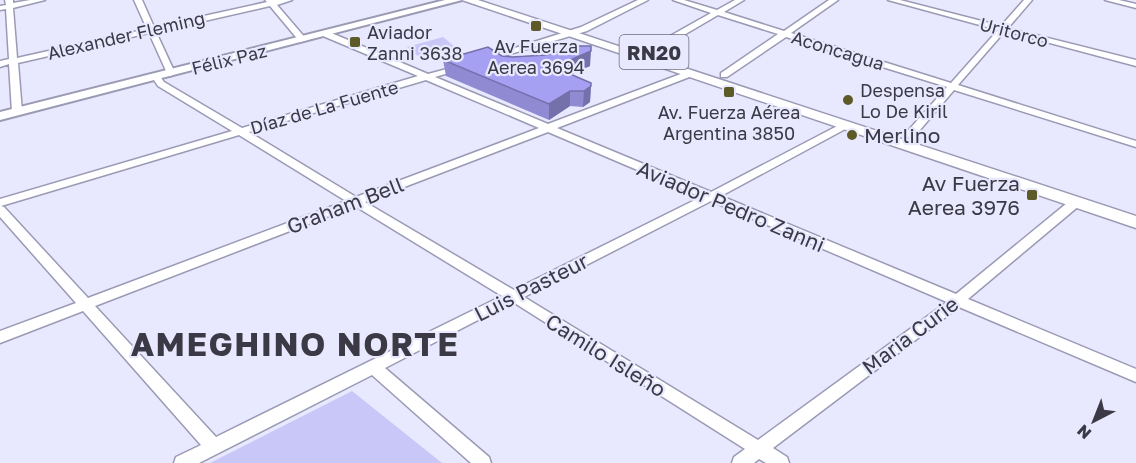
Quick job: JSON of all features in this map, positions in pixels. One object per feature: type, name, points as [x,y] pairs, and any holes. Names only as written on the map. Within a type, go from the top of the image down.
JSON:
[{"type":"main road","name":"Félix Paz","points":[[0,116],[457,0]]},
{"type":"main road","name":"RN20","points":[[467,0],[1136,222]]},
{"type":"main road","name":"RN20","points":[[492,0],[1136,208]]},
{"type":"street","points":[[0,8],[10,3],[41,0]]},
{"type":"street","points":[[138,0],[171,73]]},
{"type":"street","name":"Alexander Fleming","points":[[0,63],[270,2],[288,0]]},
{"type":"street","points":[[480,60],[584,29],[644,0]]},
{"type":"street","name":"Aconcagua","points":[[677,0],[1136,144]]},
{"type":"street","points":[[650,51],[740,0]]},
{"type":"street","points":[[724,75],[834,0]]},
{"type":"street","name":"Uritorco","points":[[892,0],[1136,63]]},
{"type":"street","points":[[910,135],[1028,0]]},
{"type":"street","points":[[1109,0],[1136,6]]},
{"type":"street","points":[[270,2],[303,40]]},
{"type":"street","points":[[10,3],[17,112]]},
{"type":"street","name":"Aviador Pedro Zanni","points":[[326,34],[956,302],[1136,376]]},
{"type":"street","name":"Díaz de La Fuente","points":[[0,203],[469,64]]},
{"type":"street","name":"Graham Bell","points":[[0,337],[689,74]]},
{"type":"street","name":"Camilo Isleño","points":[[156,77],[161,84],[513,296],[781,463]]},
{"type":"street","name":"Luis Pasteur","points":[[182,463],[710,197],[846,125]]},
{"type":"street","name":"Maria Curie","points":[[740,463],[956,302],[1076,202]]},
{"type":"street","points":[[0,210],[214,447]]},
{"type":"street","points":[[373,367],[483,463]]},
{"type":"shaded area","points":[[443,37],[455,47],[419,57],[407,47]]},
{"type":"shaded area","points":[[352,391],[442,463],[210,463]]},
{"type":"building","points":[[578,46],[591,46],[591,51],[554,67],[591,83],[591,86],[584,91],[570,91],[549,104],[443,60],[488,47],[502,56],[512,57],[546,55]]},
{"type":"place","name":"Av Fuerza Aerea 3694","points":[[536,26]]},
{"type":"place","name":"Aviador Zanni 3638","points":[[355,42]]},
{"type":"place","name":"Av. Fuerza Aérea Argentina 3850","points":[[729,92]]},
{"type":"place","name":"Despensa Lo De Kiril","points":[[848,100]]},
{"type":"place","name":"Merlino","points":[[852,135]]},
{"type":"place","name":"Av Fuerza Aerea 3976","points":[[1032,195]]},
{"type":"district","name":"AMEGHINO NORTE","points":[[295,343]]}]
